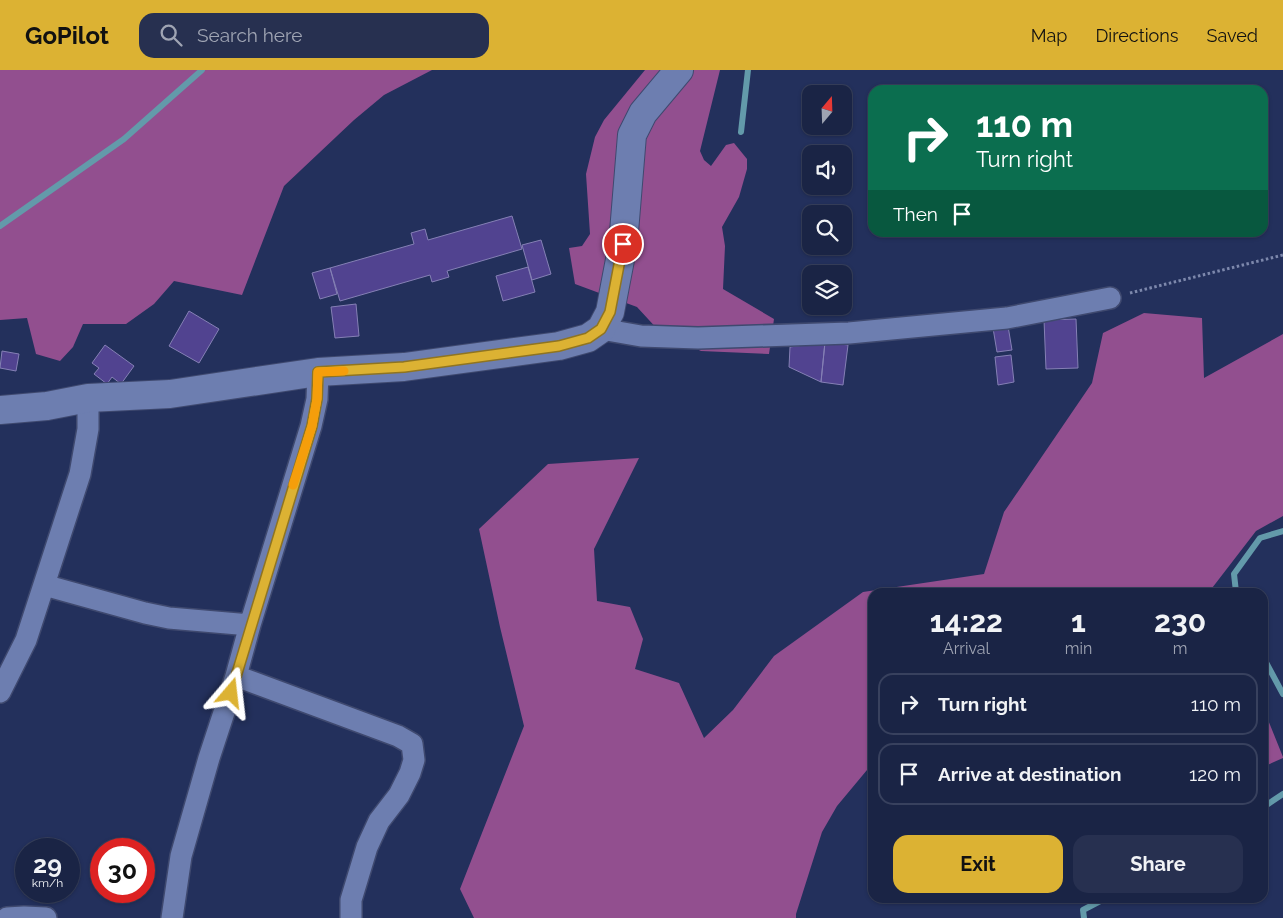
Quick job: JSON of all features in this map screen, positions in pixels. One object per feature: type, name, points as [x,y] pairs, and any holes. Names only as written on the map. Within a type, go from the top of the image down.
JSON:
[{"type":"street","points":[[0,410],[47,406],[88,398],[170,394],[318,372],[404,367],[559,346],[588,338],[601,329],[610,312],[623,244],[632,135],[643,113],[679,70]]},
{"type":"street","points":[[601,329],[642,336],[698,338],[849,333],[1007,318],[1110,298]]},
{"type":"street","points":[[172,918],[181,856],[209,758],[312,426],[317,399],[318,372]]},
{"type":"street","points":[[0,692],[26,640],[80,474],[88,429],[88,398]]},
{"type":"street","points":[[44,585],[169,618],[250,625]]},
{"type":"street","points":[[236,676],[398,736],[412,744],[414,760],[410,773],[399,795],[379,821],[367,847],[352,900],[351,918]]},
{"type":"street","points":[[8,918],[24,916],[46,918]]},
{"type":"path","points":[[1110,298],[1283,255]]},
{"type":"shaded area","points":[[0,70],[432,70],[384,95],[354,120],[284,186],[242,295],[174,281],[154,304],[126,324],[83,324],[73,347],[60,361],[36,354],[27,318],[0,320]]},
{"type":"shaded area","points":[[645,70],[720,70],[700,151],[704,160],[711,166],[726,145],[734,143],[747,159],[747,169],[739,197],[722,227],[725,246],[723,289],[774,319],[769,354],[701,351],[660,332],[637,307],[575,284],[569,248],[582,246],[590,234],[586,174],[595,137],[604,120]]},
{"type":"shaded area","points":[[1144,313],[1202,318],[1204,378],[1283,334],[1283,516],[1256,531],[1212,588],[890,588],[984,574],[1004,512],[1092,383],[1103,333]]},
{"type":"shaded area","points":[[639,458],[594,549],[597,601],[630,607],[643,639],[635,669],[679,683],[704,738],[733,710],[774,656],[863,592],[868,591],[868,769],[837,806],[822,832],[796,918],[474,918],[460,889],[524,726],[479,529],[548,464]]},
{"type":"shaded area","points":[[1268,720],[1283,757],[1268,765]]},
{"type":"building","points":[[512,216],[522,249],[447,271],[449,277],[432,282],[430,275],[340,301],[330,268],[414,244],[411,233],[425,229],[428,240]]},
{"type":"building","points":[[541,240],[551,274],[532,280],[522,245]]},
{"type":"building","points":[[528,267],[535,292],[503,301],[496,276]]},
{"type":"building","points":[[330,268],[337,294],[320,299],[312,273]]},
{"type":"building","points":[[356,304],[359,336],[335,338],[331,307]]},
{"type":"building","points":[[189,311],[219,329],[199,363],[169,346]]},
{"type":"building","points":[[1076,319],[1078,368],[1046,369],[1044,320]]},
{"type":"building","points":[[1008,326],[1012,350],[997,352],[993,328]]},
{"type":"building","points":[[825,342],[821,382],[789,367],[790,347]]},
{"type":"building","points":[[825,342],[848,345],[843,385],[821,382]]},
{"type":"building","points":[[105,345],[134,366],[121,384],[112,377],[107,384],[94,374],[99,368],[92,363]]},
{"type":"building","points":[[2,351],[19,354],[16,371],[0,368]]},
{"type":"building","points":[[1011,355],[1014,382],[998,385],[995,357]]},
{"type":"waterway","points":[[0,226],[124,139],[202,70]]},
{"type":"waterway","points":[[741,132],[748,70]]},
{"type":"waterway","points":[[1236,588],[1234,574],[1260,538],[1283,531]]},
{"type":"waterway","points":[[1268,666],[1283,694]]},
{"type":"waterway","points":[[1268,804],[1283,794]]},
{"type":"waterway","points":[[1084,918],[1083,910],[1096,903]]},
{"type":"slow traffic","points":[[293,485],[312,426],[317,399],[318,372],[344,371]]},
{"type":"route","points":[[231,693],[250,625],[312,426],[317,399],[318,372],[404,367],[559,346],[588,338],[601,329],[610,312],[623,244]]}]
